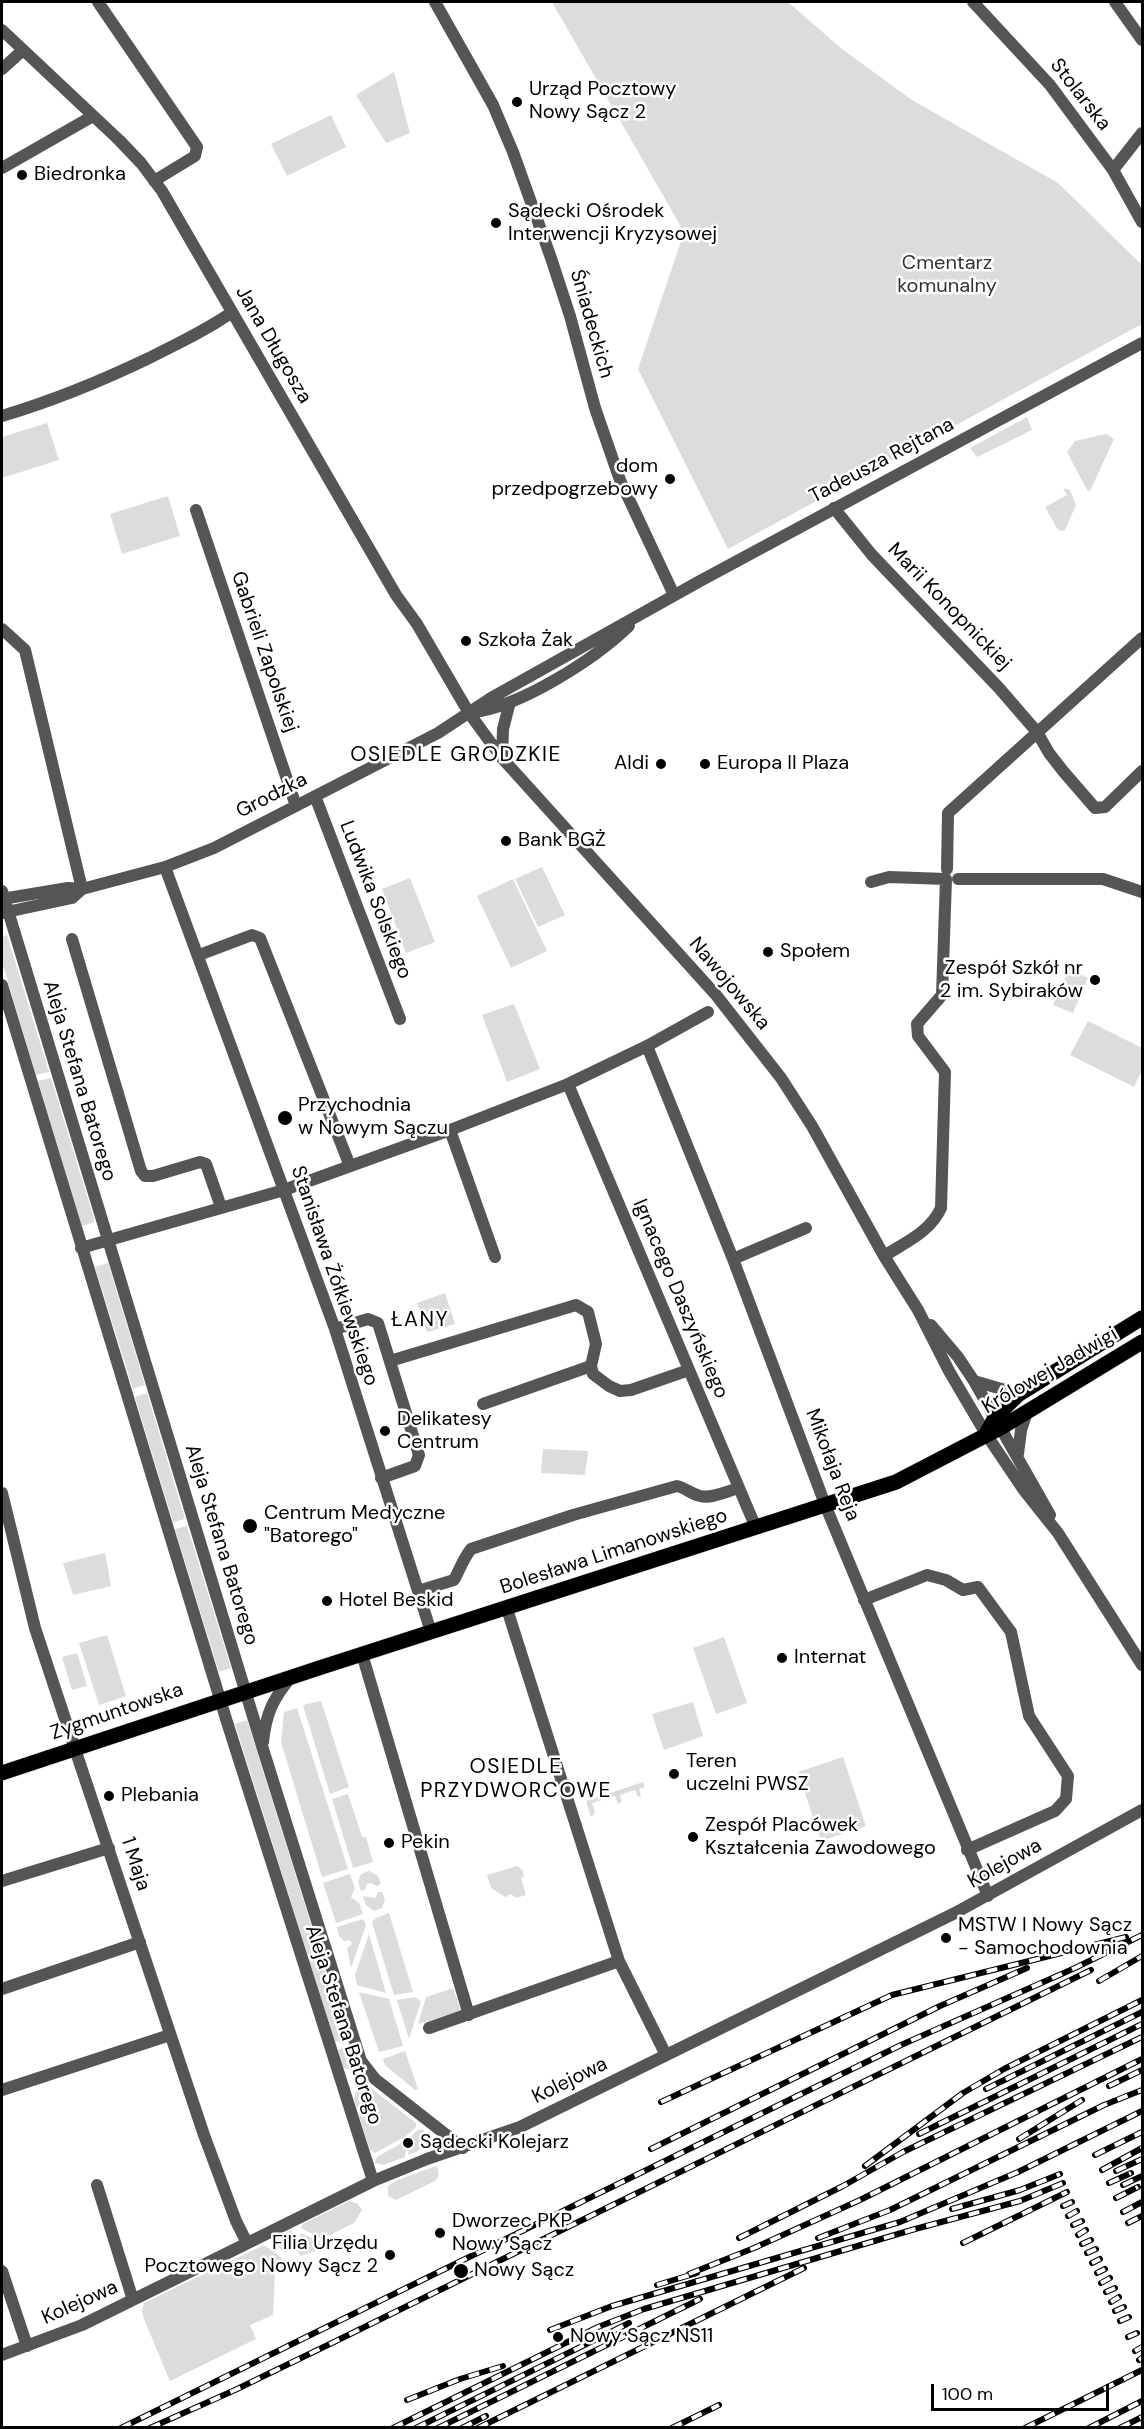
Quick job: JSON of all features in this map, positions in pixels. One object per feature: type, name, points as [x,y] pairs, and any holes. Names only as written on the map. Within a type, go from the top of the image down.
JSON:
[{"type":"main road","name":"Królowej Jadwigi","points":[[987,1434],[1019,1394],[1143,1318]]},
{"type":"main road","name":"Królowej Jadwigi","points":[[999,1421],[1027,1412],[1143,1342]]},
{"type":"main road","name":"Bolesława Limanowskiego","points":[[246,1692],[826,1507],[896,1482],[987,1434]]},
{"type":"main road","name":"Zygmuntowska","points":[[2,1773],[246,1692]]},
{"type":"street","points":[[98,2],[197,147],[195,156],[154,181]]},
{"type":"street","name":"Śniadeckich","points":[[435,2],[493,105],[513,152],[570,315],[595,408],[620,480],[674,596]]},
{"type":"street","name":"Stolarska","points":[[973,2],[1050,85],[1113,170],[1143,222]]},
{"type":"street","points":[[1115,2],[1143,40]]},
{"type":"street","name":"Jana Długosza","points":[[2,30],[141,163],[154,181],[396,595],[417,624],[469,712]]},
{"type":"street","points":[[2,69],[23,50]]},
{"type":"street","points":[[2,168],[93,116]]},
{"type":"street","points":[[1113,170],[1143,133]]},
{"type":"street","points":[[2,416],[40,405],[90,386],[201,334],[231,313]]},
{"type":"street","name":"Tadeusza Rejtana","points":[[469,712],[834,508],[1143,343]]},
{"type":"street","name":"Marii Konopnickiej","points":[[834,508],[872,555],[992,680],[1037,732],[1049,753],[1095,808],[1105,807],[1143,771]]},
{"type":"street","name":"Gabrieli Zapolskiej","points":[[196,510],[296,806]]},
{"type":"street","name":"Tadeusza Rejtana","points":[[469,712],[496,708],[572,670],[607,647],[640,615]]},
{"type":"street","points":[[2,629],[25,650],[82,889]]},
{"type":"street","points":[[947,869],[948,813],[1143,638]]},
{"type":"street","points":[[502,758],[503,729],[510,702]]},
{"type":"street","name":"Nawojowska","points":[[469,712],[502,758],[716,995],[781,1078],[812,1126],[884,1256],[918,1310],[949,1371],[987,1434],[1023,1489],[1058,1533]]},
{"type":"street","name":"Grodzka","points":[[2,897],[68,888],[82,889],[165,867],[214,848],[438,733],[469,712]]},
{"type":"street","name":"Ludwika Solskiego","points":[[315,796],[400,1019]]},
{"type":"street","name":"Stanisława Żółkiewskiego","points":[[165,867],[335,1329],[431,1632]]},
{"type":"street","points":[[871,882],[889,877],[946,879],[942,995],[917,1024],[918,1036],[945,1072],[941,1208],[935,1221],[922,1232],[884,1256]]},
{"type":"street","points":[[958,879],[1103,879],[1143,892]]},
{"type":"street","name":"Grodzka","points":[[4,912],[72,898],[82,889]]},
{"type":"street","name":"Aleja Stefana Batorego","points":[[2,897],[4,912],[108,1240],[262,1746],[361,2061],[375,2079],[463,2148]]},
{"type":"street","points":[[199,955],[252,935],[260,938],[350,1166]]},
{"type":"street","points":[[72,939],[141,1171],[146,1176],[153,1176],[200,1161],[206,1164],[221,1207]]},
{"type":"street","name":"Aleja Stefana Batorego","points":[[2,986],[220,1700],[373,2181]]},
{"type":"street","points":[[81,1248],[284,1190],[450,1130],[568,1084],[647,1046],[708,1012]]},
{"type":"street","name":"Mikołaja Reja","points":[[647,1046],[733,1258],[826,1507],[988,1896]]},
{"type":"street","name":"Ignacego Daszyńskiego","points":[[568,1084],[756,1528]]},
{"type":"street","points":[[450,1130],[495,1257]]},
{"type":"street","points":[[733,1258],[806,1228]]},
{"type":"street","points":[[390,1362],[576,1305],[588,1312],[593,1327],[596,1344],[591,1366],[593,1374],[609,1386],[620,1391],[631,1390],[689,1370]]},
{"type":"street","name":"Nawojowska","points":[[918,1310],[958,1357],[974,1381],[1018,1455],[1058,1533],[1143,1665]]},
{"type":"street","points":[[335,1329],[368,1319],[378,1323],[419,1455],[415,1466],[381,1478]]},
{"type":"street","points":[[483,1404],[591,1366]]},
{"type":"street","points":[[974,1381],[1019,1394]]},
{"type":"street","points":[[1018,1455],[1021,1430],[1027,1412]]},
{"type":"street","points":[[418,1591],[454,1580],[462,1559],[471,1549],[573,1515],[677,1486],[704,1497],[739,1488]]},
{"type":"street","name":"1 Maja","points":[[2,1493],[35,1628],[204,2134],[236,2221],[247,2243]]},
{"type":"street","points":[[864,1600],[927,1575],[946,1580],[963,1590],[978,1587],[1011,1632],[1029,1716],[1068,1776],[1066,1799],[1056,1811],[967,1850]]},
{"type":"street","points":[[507,1609],[619,1961],[666,2055]]},
{"type":"street","points":[[362,1654],[469,2015]]},
{"type":"street","points":[[262,1746],[271,1705],[291,1677]]},
{"type":"street","name":"Kolejowa","points":[[2,2355],[82,2325],[373,2181],[427,2159],[520,2127],[988,1896],[1143,1810]]},
{"type":"street","points":[[2,1881],[109,1848]]},
{"type":"street","points":[[2,1989],[140,1942]]},
{"type":"street","points":[[429,2028],[619,1961]]},
{"type":"street","points":[[2,2090],[170,2035]]},
{"type":"street","points":[[97,2185],[133,2300]]},
{"type":"street","points":[[2,2271],[27,2346]]},
{"type":"green space","name":"Cmentarz komunalny","points":[[552,2],[788,2],[842,49],[912,100],[1058,183],[1142,265],[1142,324],[728,549],[638,369],[684,232]]},
{"type":"green space","points":[[394,72],[410,133],[386,143],[356,95]]},
{"type":"green space","points":[[331,115],[346,147],[287,176],[271,144]]},
{"type":"green space","points":[[1027,417],[1032,430],[977,457],[970,448]]},
{"type":"green space","points":[[47,423],[59,460],[2,478],[2,437]]},
{"type":"green space","points":[[1106,434],[1114,439],[1090,491],[1087,490],[1067,452],[1075,441]]},
{"type":"green space","points":[[1063,488],[1070,490],[1076,505],[1065,530],[1062,531],[1058,530],[1045,507],[1067,495]]},
{"type":"green space","points":[[168,496],[180,536],[122,554],[110,514]]},
{"type":"green space","points":[[542,867],[565,915],[538,927],[515,879]]},
{"type":"green space","points":[[410,878],[435,942],[406,953],[382,889]]},
{"type":"green space","points":[[513,879],[547,951],[511,968],[477,896]]},
{"type":"green space","points":[[7,935],[49,1072],[36,1075],[2,962],[2,937]]},
{"type":"green space","points":[[1069,969],[1088,978],[1073,1013],[1053,1005]]},
{"type":"green space","points":[[514,1004],[540,1069],[507,1082],[482,1015]]},
{"type":"green space","points":[[1088,1021],[1142,1048],[1142,1070],[1134,1087],[1070,1055]]},
{"type":"green space","points":[[51,1078],[95,1222],[82,1226],[38,1081]]},
{"type":"green space","points":[[108,1263],[145,1385],[133,1389],[95,1267]]},
{"type":"green space","points":[[445,1293],[455,1324],[427,1332],[417,1303]]},
{"type":"green space","points":[[147,1393],[185,1519],[173,1522],[135,1397]]},
{"type":"green space","points":[[543,1449],[588,1451],[585,1475],[541,1473]]},
{"type":"green space","points":[[187,1526],[231,1668],[219,1672],[175,1529]]},
{"type":"green space","points":[[105,1553],[111,1586],[73,1595],[63,1563]]},
{"type":"green space","points":[[107,1635],[126,1696],[99,1705],[79,1643]]},
{"type":"green space","points":[[724,1637],[747,1703],[716,1714],[693,1648]]},
{"type":"green space","points":[[77,1653],[87,1686],[72,1690],[62,1657]]},
{"type":"green space","points":[[321,1701],[349,1787],[330,1794],[303,1705]]},
{"type":"green space","points":[[693,1702],[703,1736],[664,1750],[652,1714]]},
{"type":"green space","points":[[297,1708],[348,1869],[322,1877],[281,1742],[284,1712]]},
{"type":"green space","points":[[247,1720],[347,2039],[335,2042],[235,1724]]},
{"type":"green space","points":[[843,1757],[866,1826],[821,1841],[798,1772]]},
{"type":"green space","points":[[643,1782],[645,1787],[639,1789],[641,1796],[638,1797],[635,1790],[620,1795],[622,1802],[618,1804],[615,1796],[592,1803],[595,1813],[591,1817],[586,1801]]},
{"type":"green space","points":[[348,1794],[362,1837],[366,1837],[373,1862],[353,1868],[332,1799]]},
{"type":"green space","points":[[517,1866],[522,1869],[524,1876],[521,1878],[526,1895],[516,1898],[511,1894],[505,1897],[491,1888],[487,1875]]},
{"type":"green space","points":[[369,1871],[378,1876],[381,1884],[377,1886],[367,1884],[361,1891],[358,1882],[361,1874]]},
{"type":"green space","points":[[350,1874],[355,1888],[351,1897],[359,1903],[363,1914],[336,1923],[323,1883]]},
{"type":"green space","points":[[378,1892],[382,1892],[385,1899],[382,1908],[374,1911],[366,1905],[363,1896],[375,1898]]},
{"type":"green space","points":[[389,1913],[413,1992],[394,1995],[372,1922]]},
{"type":"green space","points":[[363,1919],[366,1925],[351,1968],[347,1948],[352,1944],[350,1940],[344,1941],[339,1936],[337,1927]]},
{"type":"green space","points":[[369,1934],[386,1993],[357,1985],[355,1975]]},
{"type":"green space","points":[[453,1988],[461,2011],[418,2024],[426,1997]]},
{"type":"green space","points":[[359,1992],[389,1999],[403,2046],[379,2052]]},
{"type":"green space","points":[[415,1997],[421,2001],[409,2039],[397,2000]]},
{"type":"green space","points":[[349,2046],[354,2064],[353,2067],[346,2069],[343,2067],[338,2050]]},
{"type":"green space","points":[[405,2051],[418,2089],[415,2090],[385,2065],[383,2059]]},
{"type":"green space","points":[[361,2086],[372,2089],[416,2123],[416,2127],[406,2136],[375,2153],[370,2150],[354,2099],[357,2088]]},
{"type":"green space","points":[[418,2130],[424,2130],[424,2144],[418,2151],[408,2155],[409,2138]]},
{"type":"green space","points":[[407,2140],[405,2157],[384,2165],[375,2163],[377,2157]]},
{"type":"green space","points":[[486,2148],[437,2166],[439,2175],[435,2181],[396,2200],[388,2196],[388,2186],[395,2181]]},
{"type":"green space","points":[[349,2201],[358,2204],[362,2210],[354,2223],[322,2239],[301,2228],[303,2224]]},
{"type":"green space","points":[[291,2230],[293,2233],[286,2253],[276,2245],[275,2239]]},
{"type":"green space","points":[[301,2233],[322,2243],[321,2249],[301,2256],[297,2251]]},
{"type":"green space","points":[[264,2245],[281,2257],[284,2263],[282,2268],[275,2272],[273,2315],[250,2325],[256,2339],[170,2381],[144,2319],[142,2311],[144,2303]]},
{"type":"railway","points":[[121,2428],[901,2045],[1075,1968],[1142,1935]]},
{"type":"railway","points":[[661,2102],[892,1995],[1126,1937]]},
{"type":"railway","points":[[1099,1981],[1142,1956]]},
{"type":"railway","points":[[651,2149],[940,2006],[1027,1968]]},
{"type":"railway","points":[[150,2428],[336,2341],[1091,1970]]},
{"type":"railway","points":[[865,2166],[963,2093],[1004,2069],[1142,2000]]},
{"type":"railway","points":[[986,2089],[1142,2012]]},
{"type":"railway","points":[[919,2134],[1142,2024]]},
{"type":"railway","points":[[739,2238],[843,2186],[903,2152],[1142,2037]]},
{"type":"railway","points":[[689,2274],[754,2248],[860,2200],[1142,2059]]},
{"type":"railway","points":[[1109,2086],[1142,2070]]},
{"type":"railway","points":[[818,2238],[890,2210],[1104,2105],[1142,2090]]},
{"type":"railway","points":[[1019,2139],[1082,2100]]},
{"type":"railway","points":[[550,2330],[612,2306],[900,2222],[1018,2172],[1142,2111]]},
{"type":"railway","points":[[1095,2155],[1142,2132]]},
{"type":"railway","points":[[1102,2170],[1142,2148]]},
{"type":"railway","points":[[1116,2171],[1142,2159]]},
{"type":"railway","points":[[1109,2183],[1131,2173]]},
{"type":"railway","points":[[952,2209],[1020,2190],[1060,2174]]},
{"type":"railway","points":[[1123,2185],[1142,2176]]},
{"type":"railway","points":[[393,2428],[598,2327],[644,2309],[915,2229],[1020,2201],[1063,2183]]},
{"type":"railway","points":[[1116,2198],[1138,2187]]},
{"type":"railway","points":[[963,2243],[1067,2192]]},
{"type":"railway","points":[[1063,2206],[1072,2202]]},
{"type":"railway","points":[[1123,2212],[1142,2202]]},
{"type":"railway","points":[[1068,2216],[1077,2211]]},
{"type":"railway","points":[[1128,2223],[1142,2216]]},
{"type":"railway","points":[[1073,2225],[1082,2221]]},
{"type":"railway","points":[[1078,2235],[1086,2230]]},
{"type":"railway","points":[[1082,2244],[1091,2240]]},
{"type":"railway","points":[[1087,2253],[1096,2249]]},
{"type":"railway","points":[[1092,2263],[1100,2259]]},
{"type":"railway","points":[[478,2428],[804,2268]]},
{"type":"railway","points":[[1097,2273],[1105,2269]]},
{"type":"railway","points":[[657,2285],[697,2273]]},
{"type":"railway","points":[[1101,2283],[1110,2278]]},
{"type":"railway","points":[[1106,2292],[1115,2288]]},
{"type":"railway","points":[[1111,2302],[1119,2297]]},
{"type":"railway","points":[[438,2428],[700,2299]]},
{"type":"railway","points":[[1115,2311],[1124,2307]]},
{"type":"railway","points":[[1120,2321],[1129,2317]]},
{"type":"railway","points":[[416,2428],[629,2323]]},
{"type":"railway","points":[[1128,2337],[1137,2333]]},
{"type":"railway","points":[[1135,2351],[1142,2347]]},
{"type":"railway","points":[[407,2400],[460,2379],[503,2366]]},
{"type":"railway","points":[[1025,2428],[1142,2370]]},
{"type":"railway","points":[[1089,2428],[1142,2401]]},
{"type":"railway","points":[[672,2428],[719,2405]]},
{"type":"railway","points":[[462,2428],[486,2416]]},
{"type":"railway","points":[[1120,2428],[1142,2417]]},
{"type":"place","name":"Urząd Pocztowy Nowy Sącz 2","points":[[517,102]]},
{"type":"place","name":"Biedronka","points":[[22,175]]},
{"type":"place","name":"Sądecki Ośrodek Interwencji Kryzysowej","points":[[496,223]]},
{"type":"place","name":"dom przedpogrzebowy","points":[[670,479]]},
{"type":"place","name":"Szkoła Żak","points":[[466,641]]},
{"type":"place","name":"Aldi","points":[[661,764]]},
{"type":"place","name":"Europa II Plaza","points":[[705,764]]},
{"type":"place","name":"Bank BGŻ","points":[[506,841]]},
{"type":"place","name":"Społem","points":[[768,952]]},
{"type":"place","name":"Zespół Szkół nr 2 im. Sybiraków","points":[[1095,980]]},
{"type":"place","name":"Przychodnia w Nowym Sączu","points":[[285,1118]]},
{"type":"place","name":"Delikatesy Centrum","points":[[385,1431]]},
{"type":"place","name":"Centrum Medyczne \"Batorego\"","points":[[250,1526]]},
{"type":"place","name":"Hotel Beskid","points":[[327,1601]]},
{"type":"place","name":"Internat","points":[[782,1658]]},
{"type":"place","name":"Teren uczelni PWSZ","points":[[674,1774]]},
{"type":"place","name":"Plebania","points":[[109,1796]]},
{"type":"place","name":"Zespół Placówek Kształcenia Zawodowego","points":[[693,1837]]},
{"type":"place","name":"Pekin","points":[[389,1843]]},
{"type":"place","name":"MSTW I Nowy Sącz - Samochodownia","points":[[946,1938]]},
{"type":"place","name":"Sądecki Kolejarz","points":[[408,2143]]},
{"type":"place","name":"Dworzec PKP Nowy Sącz","points":[[440,2233]]},
{"type":"place","name":"Filia Urzędu Pocztowego Nowy Sącz 2","points":[[390,2255]]},
{"type":"place","name":"Nowy Sącz","points":[[461,2271]]},
{"type":"place","name":"Nowy Sącz NS11","points":[[558,2337]]},
{"type":"district","name":"OSIEDLE GRODZKIE","points":[[456,755]]},
{"type":"district","name":"ŁANY","points":[[420,1320]]},
{"type":"district","name":"OSIEDLE PRZYDWORCOWE","points":[[516,1779]]}]
